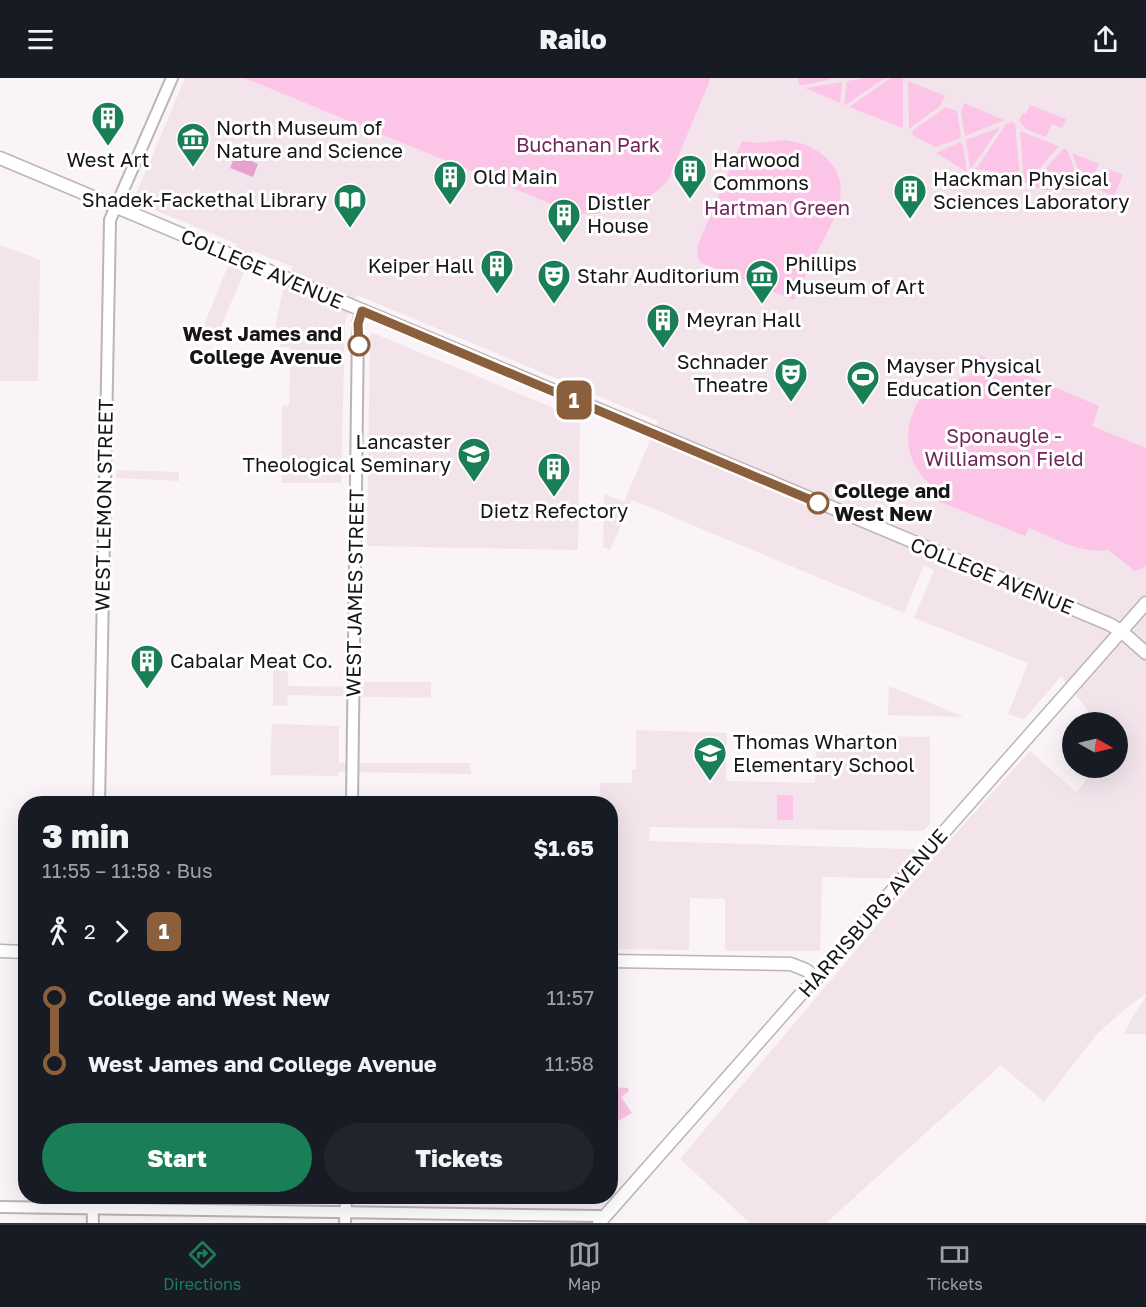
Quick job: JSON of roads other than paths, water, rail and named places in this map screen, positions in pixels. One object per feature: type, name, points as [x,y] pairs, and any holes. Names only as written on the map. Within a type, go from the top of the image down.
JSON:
[{"type":"main road","name":"COLLEGE AVENUE","points":[[0,158],[1098,619],[1121,631],[1146,653]]},
{"type":"main road","name":"HARRISBURG AVENUE","points":[[618,1201],[1146,603]]},
{"type":"main road","points":[[0,951],[18,951]]},
{"type":"main road","points":[[618,961],[791,964],[806,970],[817,978]]},
{"type":"main road","name":"HARRISBURG AVENUE","points":[[601,1220],[615,1204]]},
{"type":"street","name":"WEST LEMON STREET","points":[[99,796],[110,220],[172,78]]},
{"type":"street","name":"WEST JAMES STREET","points":[[352,796],[358,324],[362,311]]},
{"type":"street","points":[[0,1207],[70,1204]]},
{"type":"street","points":[[93,1204],[93,1223]]},
{"type":"street","points":[[110,1204],[345,1218],[448,1214],[601,1220]]},
{"type":"place","name":"West Art","points":[[108,147]]},
{"type":"place","name":"North Museum of Nature and Science","points":[[193,168]]},
{"type":"place","name":"Harwood Commons","points":[[690,200]]},
{"type":"place","name":"Old Main","points":[[450,206]]},
{"type":"place","name":"Hackman Physical Sciences Laboratory","points":[[910,220]]},
{"type":"place","name":"Shadek-Fackethal Library","points":[[350,229]]},
{"type":"place","name":"Distler House","points":[[564,244]]},
{"type":"place","name":"Keiper Hall","points":[[497,295]]},
{"type":"place","name":"Stahr Auditorium","points":[[554,305]]},
{"type":"place","name":"Phillips Museum of Art","points":[[762,305]]},
{"type":"place","name":"West James and College Avenue","points":[[359,345]]},
{"type":"place","name":"Meyran Hall","points":[[663,349]]},
{"type":"place","name":"Schnader Theatre","points":[[791,403]]},
{"type":"place","name":"Mayser Physical Education Center","points":[[863,406]]},
{"type":"place","name":"Lancaster Theological Seminary","points":[[474,483]]},
{"type":"place","name":"Dietz Refectory","points":[[554,498]]},
{"type":"place","name":"College and West New","points":[[818,503]]},
{"type":"place","name":"Cabalar Meat Co.","points":[[147,690]]},
{"type":"place","name":"Thomas Wharton Elementary School","points":[[710,782]]},
{"type":"park label","name":"Buchanan Park","points":[[588,145]]},
{"type":"park label","name":"Hartman Green","points":[[777,208]]},
{"type":"park label","name":"Sponaugle - Williamson Field","points":[[1004,448]]}]
